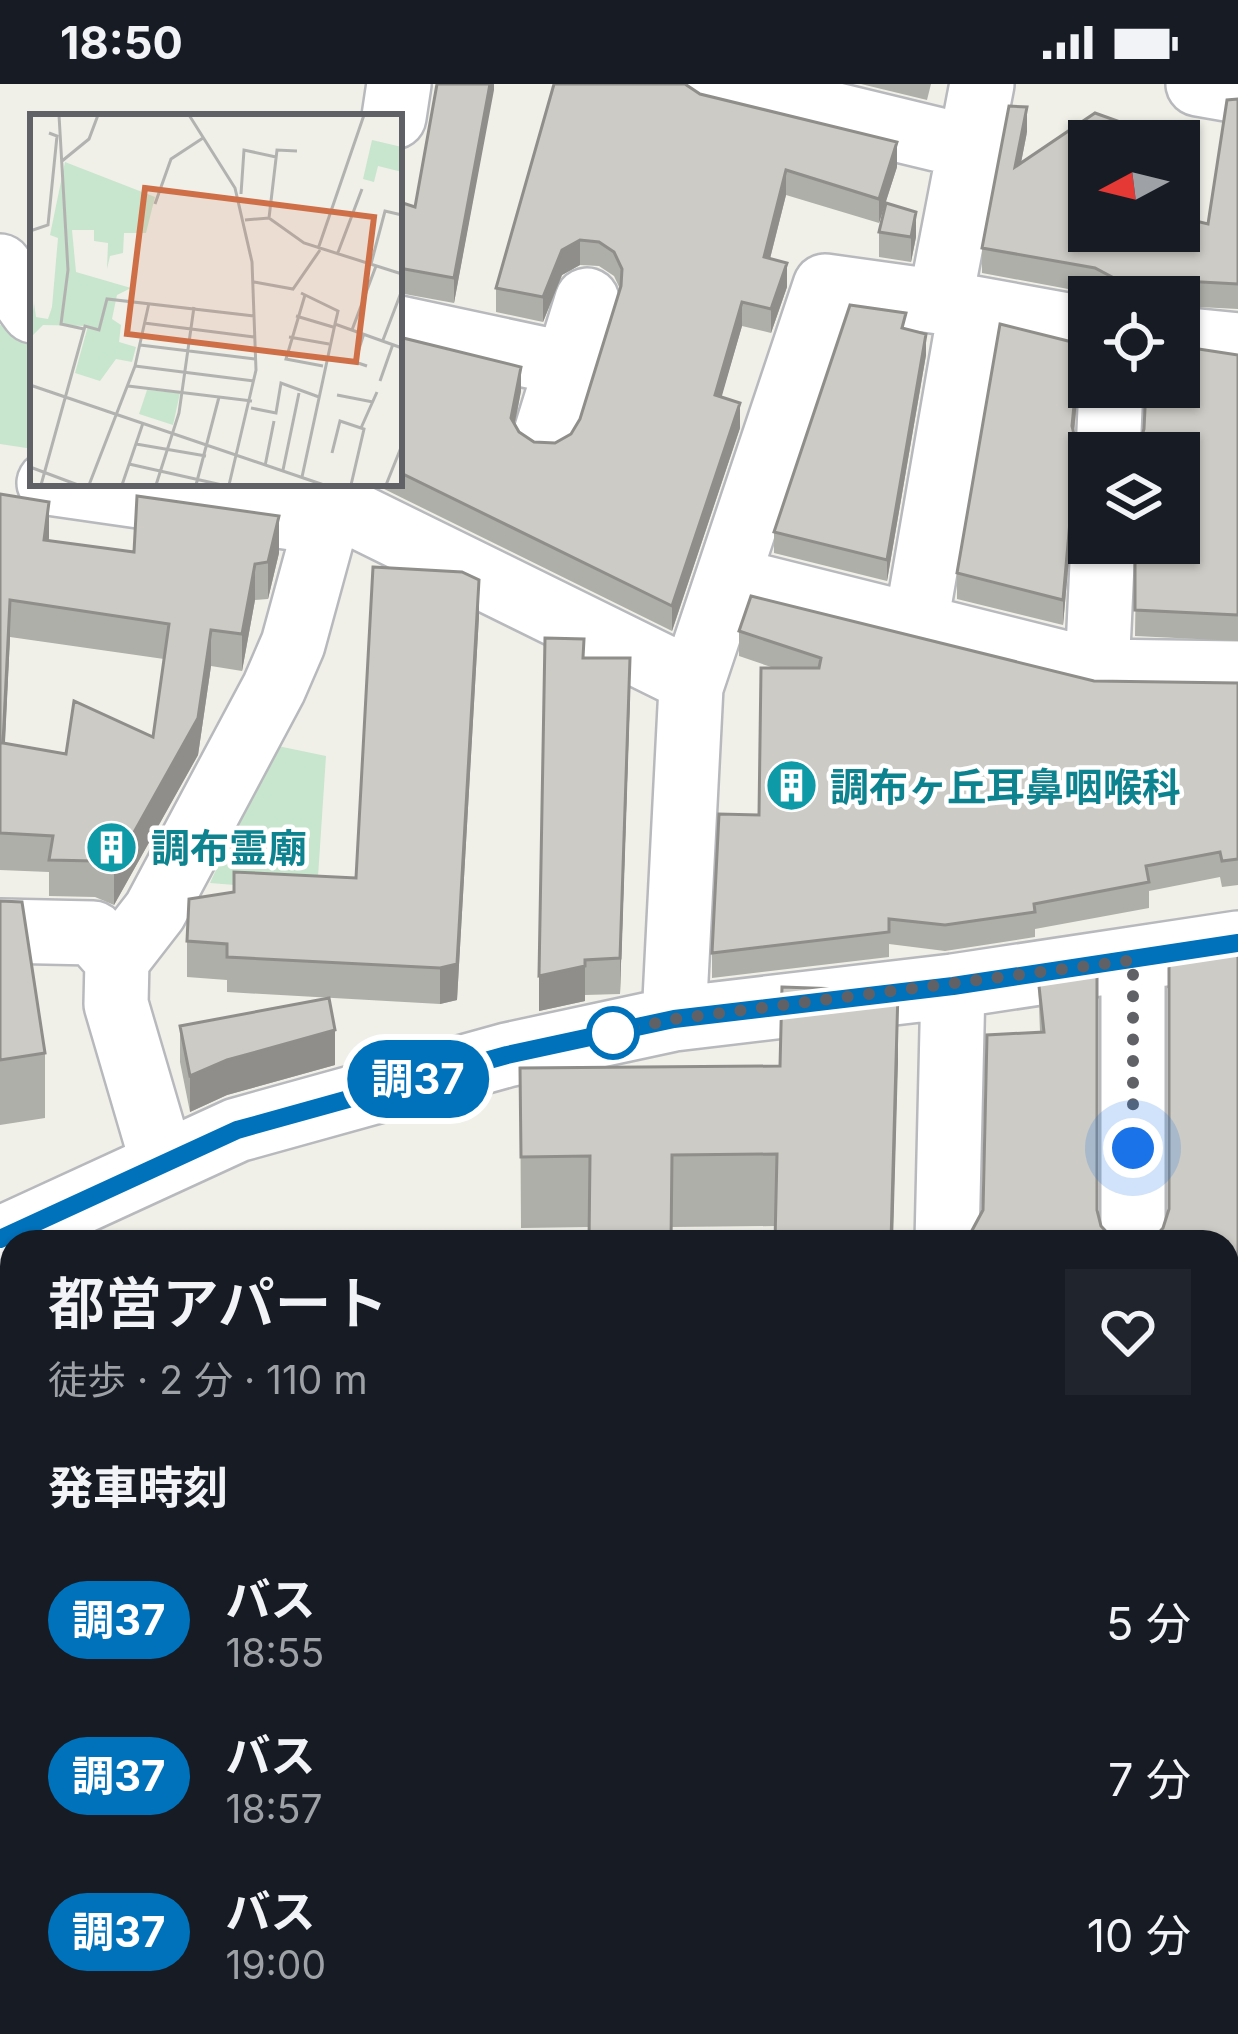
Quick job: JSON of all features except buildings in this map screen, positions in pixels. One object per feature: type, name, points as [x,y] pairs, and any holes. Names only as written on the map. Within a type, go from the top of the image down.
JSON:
[{"type":"street","points":[[394,114],[399,84]]},
{"type":"street","points":[[708,84],[969,147]]},
{"type":"street","points":[[915,629],[955,306],[969,147],[982,84]]},
{"type":"street","points":[[1198,84],[1238,91]]},
{"type":"street","points":[[0,266],[30,307]]},
{"type":"street","points":[[674,1019],[692,687],[825,286],[1068,325]]},
{"type":"street","points":[[546,433],[587,300]]},
{"type":"street","points":[[402,329],[567,364]]},
{"type":"street","points":[[1200,341],[1238,345]]},
{"type":"street","points":[[0,476],[30,481]]},
{"type":"street","points":[[91,486],[332,503],[680,675],[692,687]]},
{"type":"street","points":[[163,1164],[116,1004],[117,961],[155,910],[274,688],[293,644],[332,503]]},
{"type":"street","points":[[1097,670],[1102,564]]},
{"type":"street","points":[[729,579],[915,629],[1097,670],[1238,673]]},
{"type":"street","points":[[0,932],[93,933],[117,961]]},
{"type":"street","points":[[10,1227],[237,1130],[674,1019],[953,986],[1238,943]]},
{"type":"street","points":[[1132,1230],[1133,960]]},
{"type":"street","points":[[947,1230],[953,986]]},
{"type":"green space","points":[[0,325],[30,329],[30,449],[0,444]]},
{"type":"green space","points":[[273,745],[326,756],[317,892],[210,883]]},
{"type":"bus line","name":"調37","points":[[20,1230],[237,1130],[507,1055],[674,1019],[953,986],[1238,943]]},
{"type":"place","name":"調布ヶ丘耳鼻咽喉科","points":[[791,786]]},
{"type":"place","name":"調布霊廟","points":[[112,847]]},
{"type":"route","points":[[613,1033],[674,1019],[1133,960],[1133,1148]]}]
